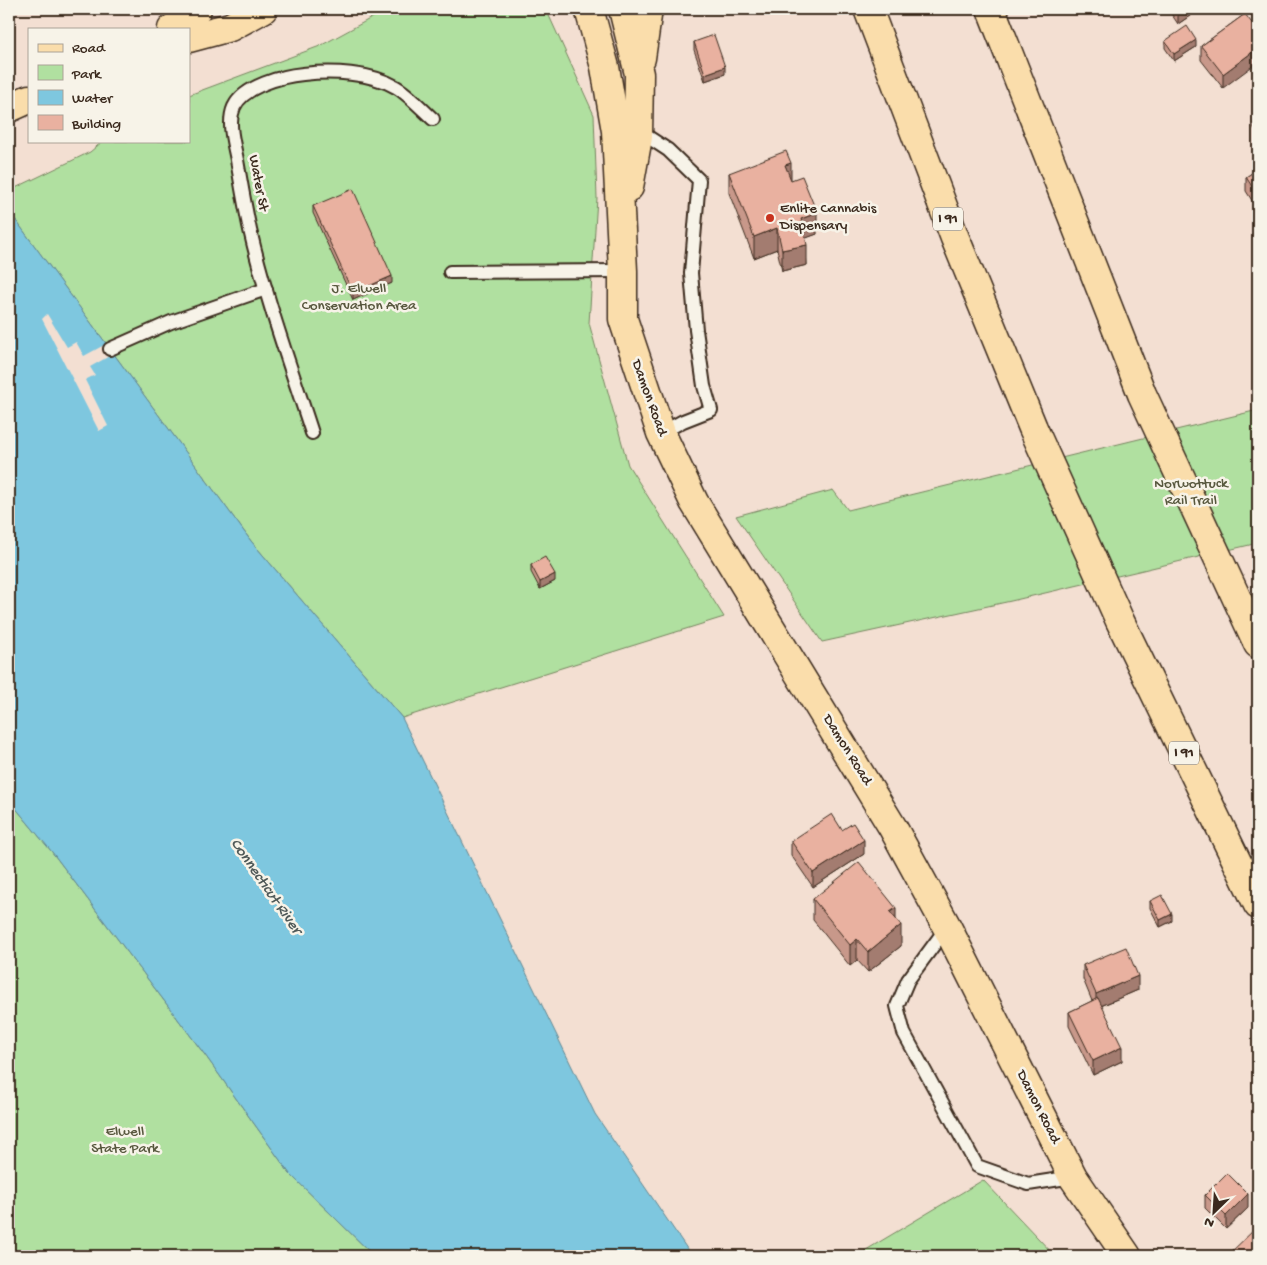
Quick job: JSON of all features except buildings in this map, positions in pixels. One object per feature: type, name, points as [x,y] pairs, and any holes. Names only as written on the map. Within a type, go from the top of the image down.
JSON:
[{"type":"main road","points":[[173,28],[197,9]]},
{"type":"main road","points":[[190,38],[230,27],[263,9]]},
{"type":"main road","name":"Damon Road","points":[[589,9],[605,67],[616,132],[623,271],[623,319],[661,433],[694,502],[870,788],[947,927],[1073,1177],[1128,1256]]},
{"type":"main road","name":"Damon Road","points":[[623,9],[639,74]]},
{"type":"main road","name":"Damon Road","points":[[621,227],[638,130],[639,74],[648,9]]},
{"type":"main road","name":"I 91","points":[[868,9],[955,238],[1033,428],[1111,601],[1258,905]]},
{"type":"main road","points":[[990,9],[1142,394],[1258,644]]},
{"type":"main road","points":[[9,108],[28,99]]},
{"type":"lane","name":"Water St","points":[[312,432],[266,289],[250,231],[240,185],[231,124],[234,108],[243,97],[270,81],[287,76],[305,74],[338,74],[369,78],[398,88],[433,119]]},
{"type":"lane","points":[[638,130],[668,150],[699,180],[691,273],[700,361],[704,386],[712,410],[683,421],[661,433]]},
{"type":"lane","points":[[450,272],[623,271]]},
{"type":"lane","points":[[110,349],[171,322],[266,289]]},
{"type":"lane","points":[[947,927],[908,980],[897,1006],[904,1033],[977,1166],[1028,1184],[1073,1177]]},
{"type":"green space","name":"J. Elwell Conservation Area","points":[[388,9],[546,9],[594,115],[597,198],[589,323],[628,465],[724,617],[402,718],[251,541],[9,211],[9,191],[90,152],[102,142],[190,142],[190,95],[320,46]]},
{"type":"green space","name":"Norwottuck Rail Trail","points":[[1258,410],[1258,543],[1011,601],[822,642],[736,516],[833,490],[848,510]]},
{"type":"green space","name":"Elwell State Park","points":[[9,800],[52,852],[205,1055],[290,1174],[374,1256],[9,1256]]},
{"type":"green space","points":[[983,1180],[1055,1256],[856,1256]]},
{"type":"water","name":"Connecticut River","points":[[9,211],[251,541],[402,718],[595,1114],[692,1256],[374,1256],[290,1174],[205,1055],[52,852],[9,800]]},
{"type":"pier","points":[[47,314],[67,347],[76,342],[84,356],[106,344],[113,354],[90,367],[95,375],[85,380],[108,426],[99,431],[42,319]]},
{"type":"place","name":"Enlite Cannabis Dispensary","points":[[770,218]]}]
